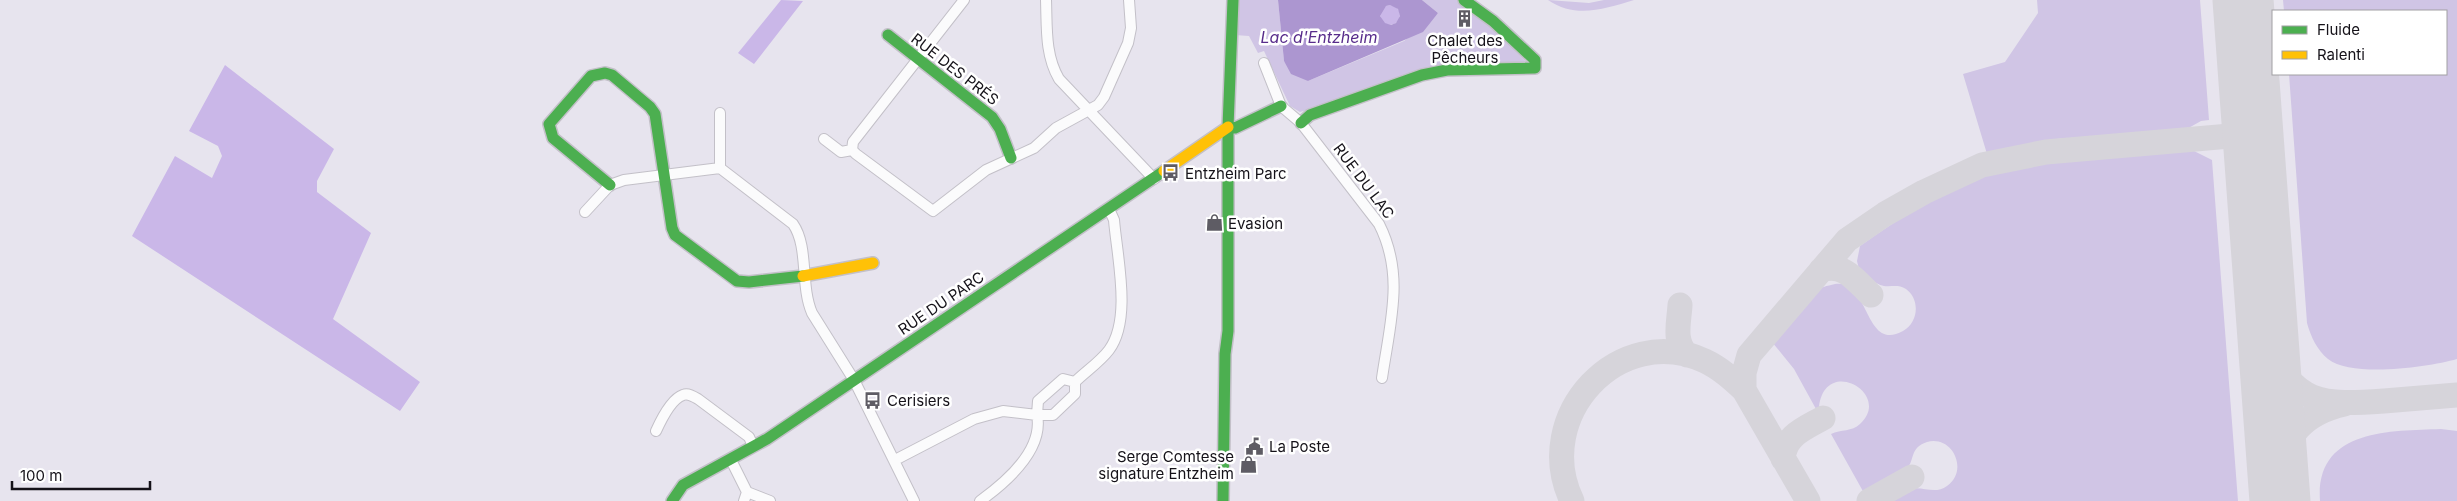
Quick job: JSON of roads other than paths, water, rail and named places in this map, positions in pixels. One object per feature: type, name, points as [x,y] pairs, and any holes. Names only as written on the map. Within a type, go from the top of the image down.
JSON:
[{"type":"street","points":[[852,150],[853,142],[964,0]]},
{"type":"street","points":[[1046,0],[1048,56],[1052,68],[1059,79],[1090,109],[1154,179]]},
{"type":"street","points":[[824,139],[841,152],[852,150],[933,211],[986,170],[1034,148],[1056,128],[1098,105],[1104,97],[1128,43],[1132,28],[1129,0]]},
{"type":"street","points":[[1223,501],[1225,354],[1228,311],[1228,127],[1233,0]]},
{"type":"street","points":[[1301,123],[1310,115],[1422,75],[1447,70],[1535,68],[1534,60],[1493,21],[1464,0]]},
{"type":"street","name":"RUE DES PRÉS","points":[[888,35],[992,117],[1000,129],[1011,158]]},
{"type":"street","name":"RUE DU LAC","points":[[1264,63],[1281,106],[1301,123],[1378,224],[1388,241],[1394,274],[1393,303],[1382,378]]},
{"type":"street","points":[[610,185],[553,138],[549,132],[549,124],[591,76],[605,72],[612,75],[650,107],[655,114],[672,228],[675,235],[726,275],[737,281],[749,282],[803,276],[874,263]]},
{"type":"street","points":[[1228,127],[1235,128],[1281,106]]},
{"type":"street","points":[[720,113],[720,168]]},
{"type":"street","name":"RUE DU PARC","points":[[672,501],[683,485],[731,460],[854,380],[1109,210],[1228,127]]},
{"type":"street","points":[[585,212],[610,185],[624,180],[720,168],[793,224],[800,234],[807,302],[854,380],[914,501]]},
{"type":"street","points":[[895,460],[974,419],[1003,411],[1038,415],[1053,414],[1075,394],[1075,382],[1109,350],[1117,335],[1122,312],[1114,220],[1109,210]]},
{"type":"street","points":[[980,501],[1006,480],[1028,452],[1040,428],[1038,401],[1063,379],[1075,382]]},
{"type":"street","points":[[656,431],[681,395],[688,394],[698,398],[749,437],[753,446]]},
{"type":"street","points":[[731,460],[746,497],[770,501]]},
{"type":"water","name":"Lac d'Entzheim","points":[[1278,0],[1422,0],[1438,13],[1423,32],[1308,81],[1291,74],[1284,61]],"holes":[[[1390,5],[1398,9],[1400,16],[1396,23],[1391,25],[1385,23],[1380,16],[1386,6]]]},
{"type":"place","name":"Chalet des Pêcheurs","points":[[1465,19]]},
{"type":"place","name":"Entzheim Parc","points":[[1171,173]]},
{"type":"place","name":"Evasion","points":[[1214,223]]},
{"type":"place","name":"Cerisiers","points":[[873,400]]},
{"type":"place","name":"La Poste","points":[[1255,446]]},
{"type":"place","name":"Serge Comtesse signature Entzheim","points":[[1248,465]]}]
